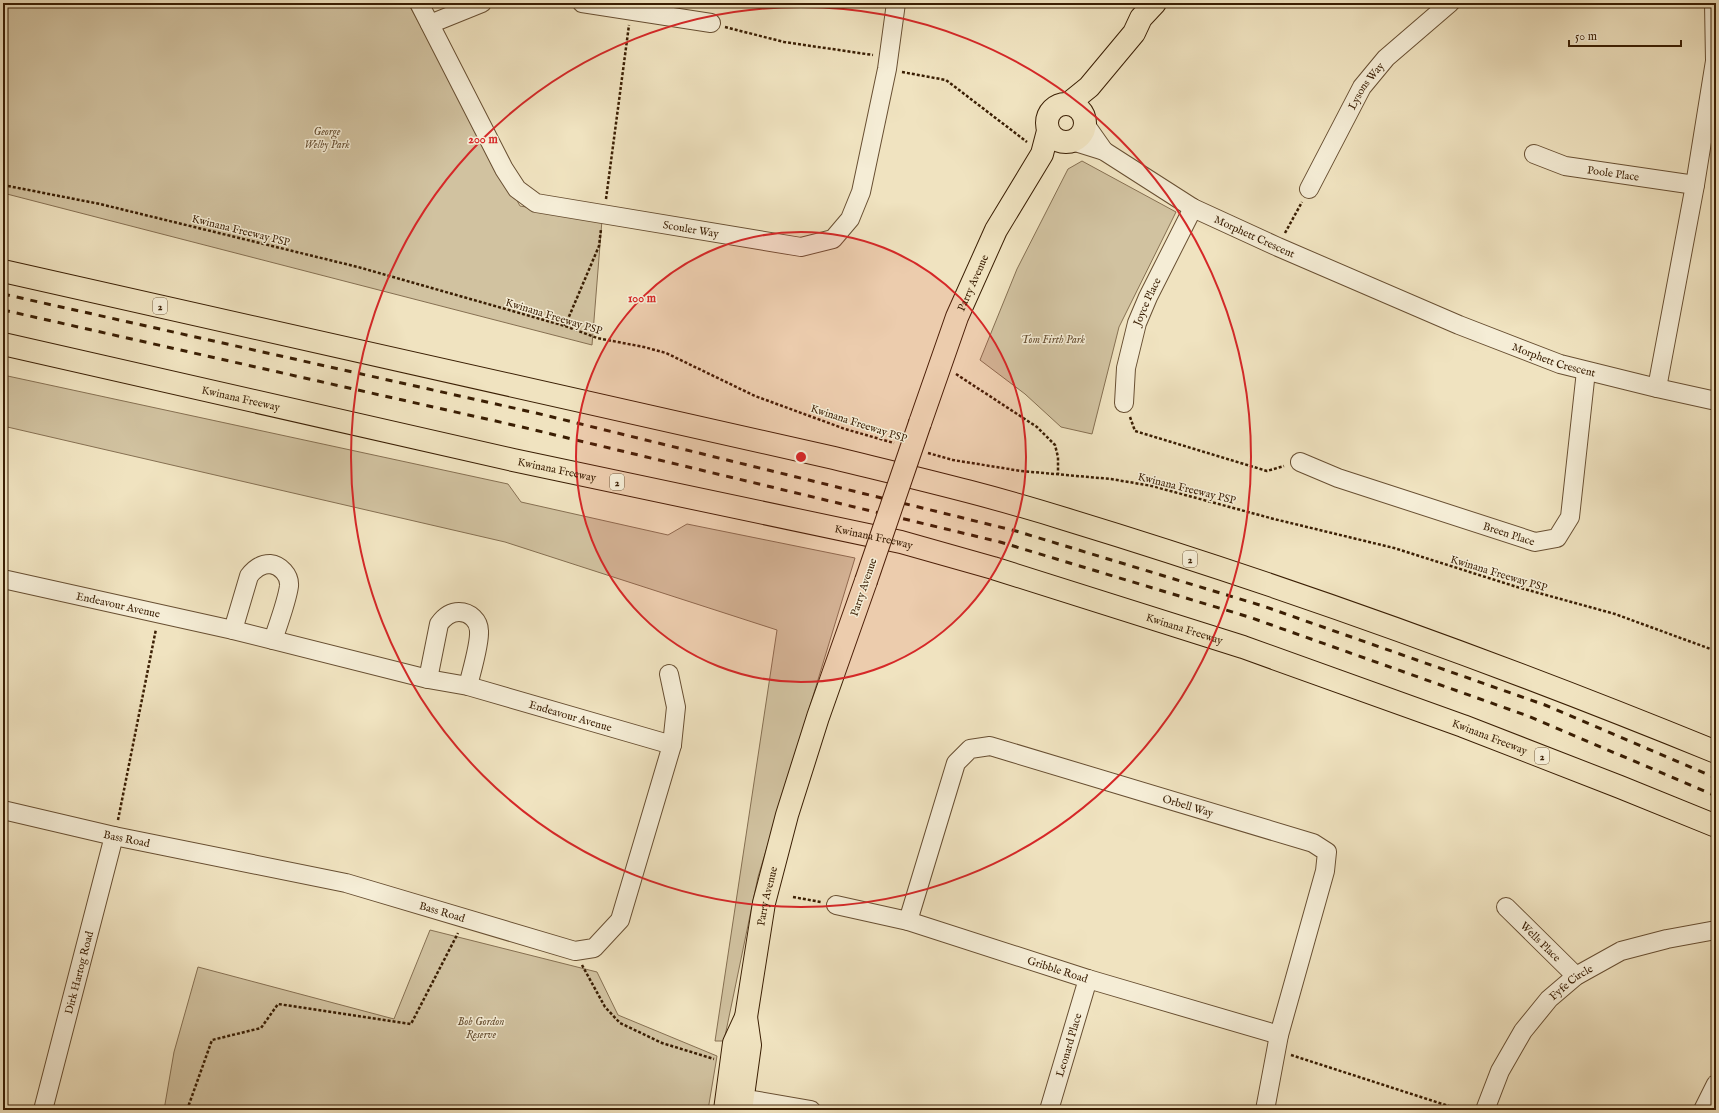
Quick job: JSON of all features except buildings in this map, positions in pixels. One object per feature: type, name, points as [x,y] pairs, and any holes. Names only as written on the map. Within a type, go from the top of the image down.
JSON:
[{"type":"main road","points":[[1134,34],[1141,18],[1155,3]]},
{"type":"main road","points":[[1042,154],[1070,126],[1089,87],[1134,34],[1149,24],[1170,3]]},
{"type":"main road","name":"Parry Avenue","points":[[734,1103],[732,1058],[734,1043],[746,1017],[764,903],[787,815],[818,717],[957,317],[992,237],[1042,154]]},
{"type":"main road","name":"2","points":[[3,271],[834,458],[938,484],[1062,518],[1168,551],[1500,666],[1716,752]]},
{"type":"main road","name":"Kwinana Freeway","points":[[3,344],[513,460],[901,542],[993,568],[1243,647],[1470,729],[1716,826]]},
{"type":"main road","name":"Parry Avenue","points":[[734,1103],[750,1045],[746,1017]]},
{"type":"street","name":"Scouler Way","points":[[419,3],[504,168],[517,189],[536,203],[604,213],[800,247],[833,239],[850,219],[861,192],[887,69],[896,3]]},
{"type":"street","points":[[430,24],[482,3]]},
{"type":"street","points":[[582,3],[711,23]]},
{"type":"street","name":"Lysons Way","points":[[1309,189],[1362,87],[1386,58],[1450,3]]},
{"type":"street","points":[[1656,388],[1695,185],[1716,61],[1714,3]]},
{"type":"street","name":"Morphett Crescent","points":[[1070,126],[1104,151],[1193,208],[1278,247],[1459,325],[1560,364],[1716,401]]},
{"type":"street","name":"Poole Place","points":[[1534,154],[1565,166],[1695,185]]},
{"type":"street","name":"Joyce Place","points":[[1124,403],[1126,368],[1137,323],[1148,297],[1193,208]]},
{"type":"street","name":"Breen Place","points":[[1300,462],[1338,478],[1535,542],[1557,538],[1570,517],[1586,371]]},
{"type":"street","points":[[233,630],[249,576],[253,570],[259,566],[273,565],[285,572],[289,585],[273,640]]},
{"type":"street","name":"Endeavour Avenue","points":[[3,579],[233,630],[428,679],[468,686],[672,745]]},
{"type":"street","points":[[428,679],[439,624],[449,614],[463,612],[469,614],[475,619],[480,632],[468,686]]},
{"type":"street","name":"Bass Road","points":[[3,810],[114,836],[346,883],[575,951],[594,948],[620,920],[672,745],[676,707],[669,674]]},
{"type":"street","name":"Orbell Way","points":[[908,921],[956,764],[970,749],[990,746],[1313,843],[1327,852],[1325,871],[1277,1042],[1265,1110]]},
{"type":"street","name":"Dirk Hartog Road","points":[[43,1110],[114,836]]},
{"type":"street","name":"Gribble Road","points":[[836,905],[908,921],[1277,1042]]},
{"type":"street","name":"Wells Place","points":[[1506,908],[1576,976]]},
{"type":"street","name":"Fyfe Circle","points":[[1485,1110],[1500,1071],[1523,1031],[1549,999],[1576,976],[1621,951],[1667,939],[1716,930]]},
{"type":"street","name":"Leonard Place","points":[[1049,1110],[1088,979]]},
{"type":"street","points":[[1703,1110],[1716,1084]]},
{"type":"street","points":[[734,1103],[811,1110]]},
{"type":"path","points":[[565,326],[599,246],[631,10]]},
{"type":"path","points":[[711,23],[784,42],[879,55],[887,69],[946,80],[1042,154]]},
{"type":"path","name":"Kwinana Freeway PSP","points":[[3,185],[100,204],[358,267],[565,326],[596,338],[644,347],[666,353],[755,396],[845,429],[901,445]]},
{"type":"path","points":[[1278,247],[1309,189]]},
{"type":"path","points":[[954,373],[1036,427],[1055,444],[1058,457],[1058,474]]},
{"type":"path","points":[[1124,403],[1135,431],[1267,471],[1300,462]]},
{"type":"path","name":"Kwinana Freeway PSP","points":[[923,451],[953,460],[1021,471],[1111,479],[1152,486],[1274,519],[1394,548],[1518,587],[1615,614],[1716,651]]},
{"type":"path","points":[[114,836],[159,614]]},
{"type":"path","points":[[794,897],[836,905]]},
{"type":"path","points":[[187,1110],[212,1040],[261,1028],[278,1004],[411,1024],[466,918]]},
{"type":"path","points":[[575,951],[605,1007],[620,1022],[662,1043],[729,1063],[732,1058]]},
{"type":"path","points":[[1277,1042],[1460,1110]]},
{"type":"green space","name":"George Welby Park","points":[[3,3],[408,3],[520,206],[602,220],[592,345],[3,193]]},
{"type":"green space","name":"Tom Firth Park","points":[[1082,161],[1176,212],[1119,327],[1092,434],[1061,427],[1025,394],[980,360],[1017,269],[1068,169]]},
{"type":"green space","points":[[3,375],[508,484],[521,502],[668,535],[687,524],[855,558],[758,877],[724,1041],[715,1041],[777,630],[505,542],[3,426]]},
{"type":"green space","name":"Bob Gordon Reserve","points":[[430,930],[597,972],[618,1015],[717,1056],[708,1110],[164,1110],[174,1052],[198,967],[394,1019]]},
{"type":"railway","points":[[3,294],[536,413],[1016,531],[1263,606],[1545,705],[1716,778]]},
{"type":"railway","points":[[3,310],[522,427],[1000,542],[1249,617],[1528,716],[1716,796]]}]
